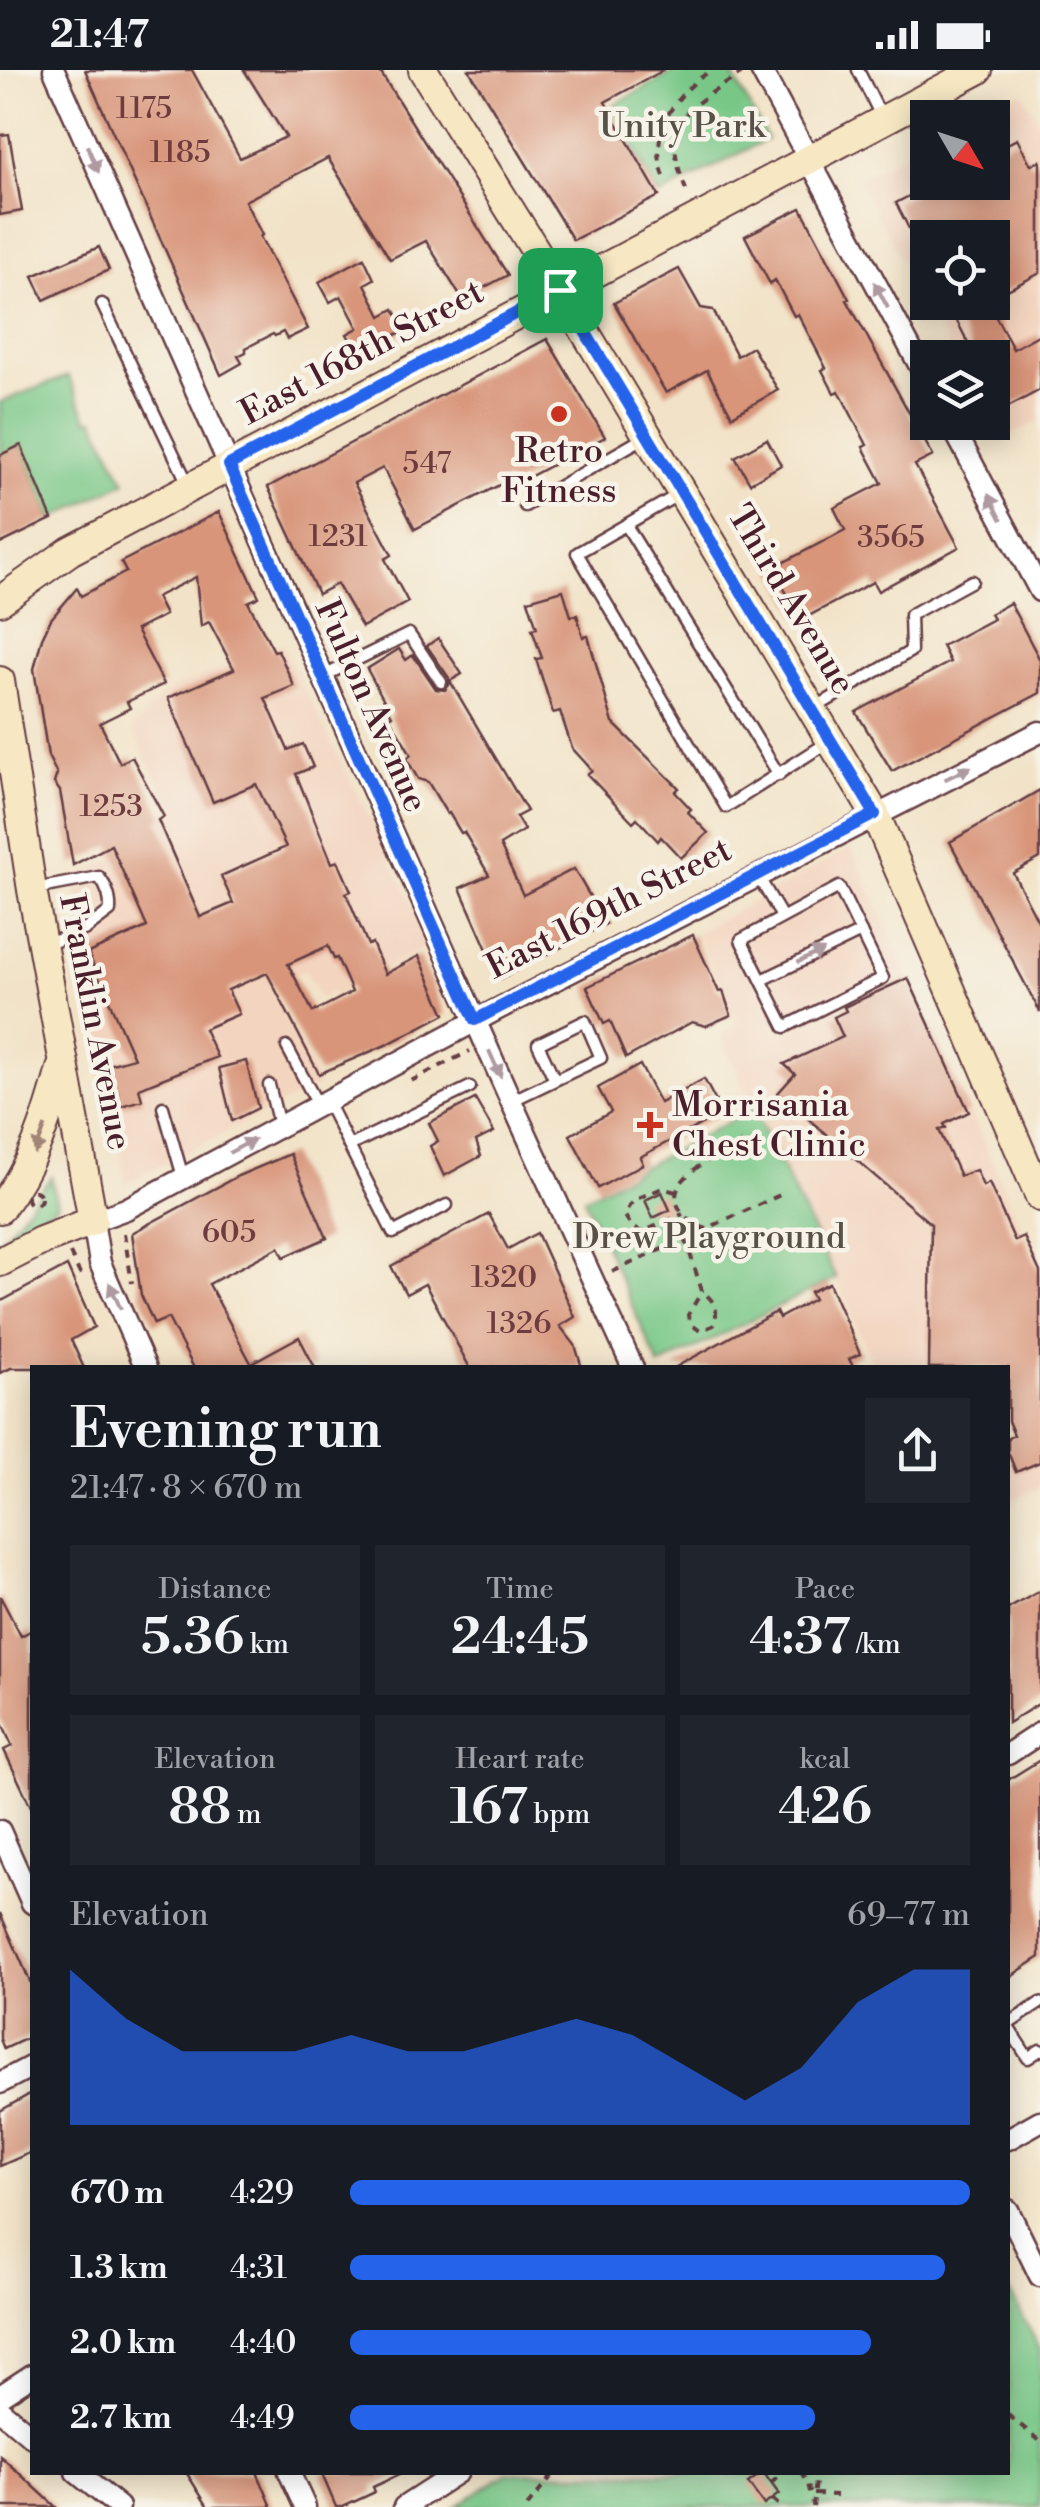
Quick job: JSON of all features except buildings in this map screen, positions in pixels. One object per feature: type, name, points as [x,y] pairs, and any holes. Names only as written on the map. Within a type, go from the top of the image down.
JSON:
[{"type":"street","name":"Fulton Avenue","points":[[54,70],[632,1365]]},
{"type":"street","name":"Third Avenue","points":[[423,70],[875,814],[1040,1198]]},
{"type":"street","name":"East 168th Street","points":[[0,601],[70,551],[978,70]]},
{"type":"street","points":[[752,71],[809,160],[910,348]]},
{"type":"street","points":[[960,440],[1040,591]]},
{"type":"street","name":"Franklin Avenue","points":[[0,681],[32,890],[100,1263],[145,1365]]},
{"type":"street","name":"East 169th Street","points":[[0,1262],[40,1241],[126,1209],[475,1020],[1040,732]]},
{"type":"street","points":[[0,1209],[35,1153],[63,1063]]},
{"type":"street","points":[[1010,1753],[1040,1733]]},
{"type":"street","points":[[0,1831],[9,1875],[30,1901]]},
{"type":"street","points":[[0,2083],[30,2067]]},
{"type":"street","points":[[1010,2138],[1040,2121]]},
{"type":"street","points":[[1010,2214],[1040,2276]]},
{"type":"street","points":[[0,2396],[30,2377]]},
{"type":"street","points":[[0,2410],[30,2435]]},
{"type":"street","points":[[80,2475],[119,2507]]},
{"type":"street","points":[[291,2475],[305,2507]]},
{"type":"street","points":[[404,2507],[453,2475]]},
{"type":"lane","points":[[858,70],[883,120]]},
{"type":"lane","points":[[102,304],[190,488]]},
{"type":"lane","points":[[525,506],[648,436]]},
{"type":"lane","points":[[682,492],[577,553],[726,807],[831,740]]},
{"type":"lane","points":[[626,525],[779,775]]},
{"type":"lane","points":[[812,710],[911,651],[910,615],[972,580]]},
{"type":"lane","points":[[323,677],[409,634],[441,682]]},
{"type":"lane","points":[[758,875],[782,917]]},
{"type":"lane","points":[[32,890],[99,877],[110,904],[110,911],[86,929],[42,947]]},
{"type":"lane","points":[[839,887],[861,932],[883,978],[786,1026],[741,940],[839,887]]},
{"type":"lane","points":[[762,980],[861,932]]},
{"type":"lane","points":[[511,1101],[602,1058],[586,1021],[538,1044],[555,1080]]},
{"type":"lane","points":[[287,1048],[350,1146],[393,1233],[447,1205]]},
{"type":"lane","points":[[268,1084],[280,1126]]},
{"type":"lane","points":[[350,1146],[470,1087]]},
{"type":"lane","points":[[163,1107],[184,1178]]},
{"type":"lane","points":[[1010,2025],[1040,2003]]},
{"type":"lane","points":[[1010,2029],[1028,2058],[1040,2050]]},
{"type":"path","points":[[664,176],[659,159],[665,122],[688,86],[712,70]]},
{"type":"path","points":[[686,190],[674,137],[678,125],[697,102],[752,71]]},
{"type":"path","points":[[665,122],[678,125]]},
{"type":"path","points":[[707,1228],[695,1225],[683,1214],[676,1192],[689,1173],[749,1139]]},
{"type":"path","points":[[676,1192],[662,1188],[643,1196],[626,1209],[625,1216],[632,1227],[642,1232],[683,1214]]},
{"type":"path","points":[[612,1272],[780,1195]]},
{"type":"path","points":[[40,1202],[49,1209]]},
{"type":"path","points":[[123,1228],[134,1296]]},
{"type":"path","points":[[685,1238],[702,1291],[715,1303],[718,1312],[714,1325],[700,1331],[688,1315],[702,1291]]},
{"type":"path","points":[[1010,2418],[1040,2441]]},
{"type":"path","points":[[527,2507],[553,2475]]},
{"type":"path","points":[[771,2483],[781,2475]]},
{"type":"path","points":[[802,2475],[813,2506]]},
{"type":"path","points":[[813,2506],[817,2475]]},
{"type":"path","points":[[814,2494],[837,2495]]},
{"type":"path","points":[[772,2499],[781,2507]]},
{"type":"shaded area","points":[[1022,91],[1040,125],[1040,420],[1010,436],[1010,340],[945,340],[934,320],[1010,320],[1010,220],[910,220],[910,275],[858,179],[910,150],[910,200],[1010,200],[1010,100],[1005,100]]},
{"type":"shaded area","points":[[282,643],[432,944],[333,997],[331,992],[321,999],[305,970],[271,987],[319,1085],[126,1183],[75,878],[112,858],[109,845],[174,814],[132,729],[176,688]]},
{"type":"shaded area","points":[[851,848],[1040,1268],[1040,1486],[1010,1503],[1010,1365],[872,1365],[836,1278],[753,1109],[721,1034],[738,1025],[696,933]]},
{"type":"green space","name":"Unity Park","points":[[678,70],[730,70],[767,139],[659,196],[612,106]]},
{"type":"green space","points":[[68,376],[88,420],[94,419],[125,482],[52,519],[22,446],[0,455],[0,402]]},
{"type":"green space","name":"Drew Playground","points":[[753,1109],[836,1278],[659,1365],[584,1198]]},
{"type":"green space","points":[[51,1177],[57,1205],[0,1243],[0,1242]]},
{"type":"green space","points":[[1010,2293],[1040,2349],[1040,2507],[455,2507],[505,2475],[1010,2475]]},
{"type":"place","name":"Retro Fitness","points":[[559,414]]},
{"type":"place","name":"Morrisania Chest Clinic","points":[[650,1125]]},
{"type":"route","points":[[560,290],[875,814],[475,1020],[229,465],[560,290]]}]
